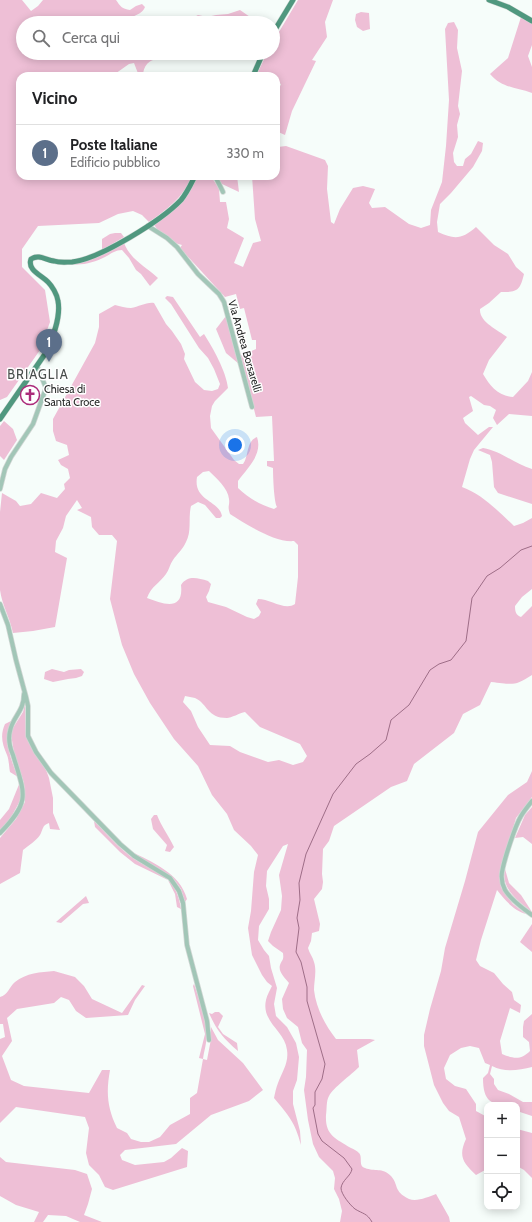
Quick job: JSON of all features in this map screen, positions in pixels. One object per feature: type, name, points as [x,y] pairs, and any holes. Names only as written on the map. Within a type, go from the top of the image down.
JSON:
[{"type":"main road","points":[[280,21],[293,0]]},
{"type":"main road","points":[[489,0],[532,21]]},
{"type":"main road","points":[[255,72],[260,60]]},
{"type":"main road","points":[[0,419],[51,343],[56,324],[58,304],[55,293],[51,286],[31,266],[31,259],[37,256],[61,262],[72,262],[87,259],[98,254],[148,226],[167,212],[180,200],[193,180]]},
{"type":"street","points":[[217,180],[223,192]]},
{"type":"street","name":"Via Andrea Borsarelli","points":[[148,226],[167,238],[177,247],[198,274],[219,294],[224,302],[252,407]]},
{"type":"street","points":[[0,489],[5,469],[11,457],[33,424],[46,388],[37,366]]},
{"type":"street","points":[[0,604],[8,625],[28,706],[28,736],[36,752],[46,766],[120,844],[134,856],[170,878],[179,890],[183,903],[187,945],[209,1031],[209,1040]]},
{"type":"street","points":[[0,834],[13,820],[22,804],[23,797],[21,782],[10,748],[9,739],[12,724],[21,711],[24,688]]},
{"type":"street","points":[[532,801],[520,817],[515,828],[504,862],[502,878],[508,894],[532,915]]},
{"type":"shaded area","points":[[0,0],[22,0],[31,11],[43,0],[116,0],[127,10],[142,4],[145,7],[141,13],[134,16],[16,16],[16,60],[152,60],[145,66],[144,72],[137,72],[134,63],[129,64],[118,72],[16,72],[16,180],[191,180],[180,197],[149,222],[142,215],[133,211],[118,214],[99,223],[38,226],[22,249],[22,267],[45,290],[50,322],[40,350],[7,397],[0,400]]},
{"type":"shaded area","points":[[298,0],[333,0],[325,22],[327,37],[312,60],[316,61],[292,111],[285,135],[280,133],[280,72],[258,72],[264,60],[280,60],[280,30]]},
{"type":"shaded area","points":[[240,10],[249,16],[212,16],[228,14]]},
{"type":"shaded area","points":[[361,12],[369,13],[370,29],[363,31],[357,27],[355,20],[356,14]]},
{"type":"shaded area","points":[[521,17],[532,24],[532,45],[528,56],[532,67],[532,93],[504,85],[490,74],[508,58]]},
{"type":"shaded area","points":[[454,22],[458,30],[457,48],[462,71],[458,106],[460,114],[457,125],[458,137],[453,153],[454,162],[457,166],[463,166],[465,159],[471,154],[478,141],[483,143],[482,151],[473,167],[440,204],[437,222],[438,232],[449,236],[458,237],[467,234],[476,227],[494,245],[508,254],[516,267],[524,274],[521,284],[517,289],[511,292],[501,292],[480,309],[486,322],[507,337],[489,360],[483,374],[495,390],[503,395],[513,397],[528,381],[532,372],[532,416],[509,414],[497,425],[493,418],[496,410],[490,406],[484,405],[471,396],[469,397],[473,411],[463,418],[465,423],[478,435],[489,427],[493,427],[474,450],[462,487],[483,498],[514,526],[532,518],[532,589],[522,597],[515,606],[515,610],[521,617],[532,606],[532,675],[513,684],[491,682],[480,705],[463,714],[454,733],[414,764],[407,781],[391,787],[334,826],[329,841],[323,849],[322,889],[314,899],[320,924],[319,931],[312,933],[308,948],[315,965],[315,997],[319,1010],[328,1028],[336,1039],[375,1040],[357,1050],[359,1067],[338,1085],[329,1096],[326,1115],[327,1127],[332,1135],[359,1153],[363,1167],[388,1173],[393,1179],[398,1191],[404,1196],[415,1200],[436,1194],[449,1217],[450,1222],[340,1222],[342,1211],[339,1199],[334,1189],[335,1178],[333,1171],[319,1157],[313,1144],[308,1120],[304,1090],[307,1050],[302,1043],[298,1027],[287,1018],[283,1009],[282,999],[289,983],[282,975],[280,970],[283,953],[268,941],[281,910],[282,896],[279,875],[288,844],[283,846],[267,871],[266,886],[269,899],[269,909],[259,926],[258,940],[269,956],[277,988],[274,1004],[276,1016],[287,1027],[296,1043],[299,1057],[297,1080],[293,1091],[293,1104],[300,1131],[301,1145],[291,1120],[274,1098],[277,1085],[286,1063],[287,1050],[282,1037],[270,1020],[265,1008],[266,1000],[272,986],[262,975],[252,955],[248,928],[254,872],[258,855],[234,830],[227,814],[212,795],[198,766],[174,739],[150,703],[134,674],[122,645],[110,599],[117,541],[112,535],[99,535],[92,527],[91,517],[77,510],[82,508],[77,500],[66,516],[63,528],[56,541],[55,552],[67,558],[55,627],[13,633],[2,601],[0,590],[0,512],[2,493],[16,501],[20,506],[31,504],[41,493],[57,498],[65,489],[64,484],[70,478],[68,469],[61,465],[58,460],[69,455],[67,445],[56,441],[53,431],[53,419],[95,343],[99,327],[99,314],[115,305],[131,308],[148,303],[154,303],[166,324],[181,344],[185,354],[184,359],[195,382],[204,390],[212,391],[218,389],[220,384],[208,358],[199,348],[171,304],[165,298],[167,296],[173,297],[200,337],[204,334],[225,374],[228,388],[212,406],[210,416],[211,428],[234,460],[239,464],[243,464],[245,461],[249,445],[253,439],[257,437],[258,450],[250,466],[238,481],[238,488],[250,498],[260,503],[274,509],[277,507],[274,495],[273,468],[267,466],[267,461],[274,461],[272,416],[256,417],[240,356],[256,349],[256,340],[252,340],[244,308],[240,309],[236,294],[225,297],[180,248],[182,245],[175,243],[154,225],[180,204],[196,180],[213,180],[219,189],[220,202],[226,202],[229,219],[227,228],[244,238],[234,263],[243,267],[253,243],[261,241],[255,219],[252,180],[280,180],[280,147],[286,146],[325,160],[328,166],[327,189],[331,222],[334,224],[340,209],[353,188],[363,186],[375,189],[369,203],[372,208],[385,207],[409,224],[421,228],[430,225],[431,210],[442,182],[446,146],[449,100],[445,29],[448,23]],"holes":[[[209,471],[221,484],[228,495],[230,514],[261,532],[278,539],[294,541],[298,545],[298,577],[295,604],[287,606],[258,599],[256,604],[261,612],[259,616],[254,619],[226,607],[208,602],[206,597],[211,584],[208,581],[193,578],[187,580],[181,585],[181,594],[176,603],[166,604],[147,598],[151,590],[164,577],[188,538],[191,506],[198,502],[205,505],[216,518],[220,518],[222,516],[220,511],[202,496],[197,485],[197,477],[203,472]],[[185,696],[195,698],[215,716],[229,718],[245,712],[260,727],[300,744],[307,756],[303,762],[293,765],[279,760],[268,762],[240,752],[230,746],[210,745],[198,727],[191,711],[183,702]]]},
{"type":"shaded area","points":[[220,180],[238,180],[239,192],[222,184]]},
{"type":"shaded area","points":[[115,233],[121,233],[124,237],[102,250],[102,239]]},
{"type":"shaded area","points":[[124,243],[130,254],[158,278],[150,286],[136,270],[122,250],[115,251],[93,262],[71,264]]},
{"type":"shaded area","points":[[226,316],[239,364],[226,353],[216,329]]},
{"type":"shaded area","points":[[4,421],[13,429],[17,440],[4,460],[0,456],[0,426]]},
{"type":"shaded area","points":[[483,448],[496,452],[532,469],[532,504],[498,493],[494,487],[490,455],[478,450]]},
{"type":"shaded area","points":[[52,669],[64,672],[81,669],[84,672],[82,676],[76,678],[53,682],[44,679],[45,672]]},
{"type":"shaded area","points":[[25,704],[26,733],[29,743],[46,770],[49,778],[53,798],[53,813],[60,830],[50,829],[49,823],[45,825],[38,837],[23,850],[20,873],[0,884],[0,838],[16,819],[25,802],[24,783],[14,753],[11,734],[23,712]]},
{"type":"shaded area","points":[[11,721],[8,743],[18,777],[10,772],[8,759],[2,740],[2,732],[5,724]]},
{"type":"shaded area","points":[[532,771],[532,797],[516,818],[500,872],[501,887],[513,904],[526,914],[513,907],[497,890],[476,960],[480,966],[494,973],[512,992],[514,1000],[521,1005],[520,1013],[510,1008],[500,1041],[502,1054],[517,1058],[524,1056],[530,1051],[529,1042],[523,1037],[523,1027],[524,1021],[532,1014],[532,1067],[517,1070],[502,1070],[492,1066],[490,1074],[494,1079],[494,1084],[498,1090],[523,1102],[532,1102],[532,1116],[520,1112],[520,1102],[491,1102],[485,1094],[483,1078],[488,1073],[490,1065],[485,1063],[479,1048],[470,1046],[461,1048],[450,1055],[444,1068],[446,1079],[455,1086],[466,1089],[476,1104],[476,1111],[484,1115],[484,1171],[476,1175],[463,1159],[462,1150],[466,1139],[459,1117],[449,1111],[434,1085],[424,1046],[424,1035],[441,971],[445,948],[478,832],[508,795],[527,782]]},
{"type":"shaded area","points":[[20,782],[21,799],[10,819],[0,830],[0,820],[9,809]]},
{"type":"shaded area","points":[[532,807],[532,844],[523,837],[515,838],[525,815]]},
{"type":"shaded area","points":[[154,815],[157,815],[174,847],[170,852],[165,851],[167,845],[153,829],[151,819]]},
{"type":"shaded area","points":[[94,821],[130,856],[156,871],[168,880],[135,864],[120,852],[95,827]]},
{"type":"shaded area","points":[[130,851],[156,864],[172,875],[183,890],[187,899],[185,902],[181,889],[173,878]]},
{"type":"shaded area","points":[[505,869],[509,883],[521,895],[532,912],[516,899],[508,888],[504,876]]},
{"type":"shaded area","points":[[168,880],[174,888],[181,909],[177,907],[175,894]]},
{"type":"shaded area","points":[[86,896],[89,903],[83,904],[61,923],[56,922]]},
{"type":"shaded area","points":[[532,924],[532,952],[520,942]]},
{"type":"shaded area","points":[[54,971],[75,977],[84,986],[92,999],[122,1013],[142,985],[145,986],[135,1000],[128,1015],[86,1018],[76,1011],[69,1000],[61,997],[54,1003],[17,1009],[7,1018],[12,1041],[2,1056],[11,1080],[24,1086],[89,1093],[102,1070],[110,1070],[108,1100],[111,1114],[117,1128],[127,1133],[131,1139],[141,1142],[149,1142],[160,1137],[170,1125],[190,1114],[190,1098],[197,1093],[203,1059],[207,1060],[211,1039],[211,1027],[218,1040],[243,1063],[263,1090],[249,1101],[211,1115],[176,1144],[125,1150],[120,1155],[122,1160],[135,1165],[164,1162],[182,1148],[188,1151],[187,1167],[113,1190],[105,1187],[99,1175],[89,1165],[86,1153],[89,1128],[85,1117],[16,1107],[0,1123],[0,1039],[5,1037],[3,1024],[0,1024],[0,997],[5,995],[13,984],[19,979],[29,975]]},
{"type":"shaded area","points":[[194,984],[202,1008],[207,1033],[203,1059],[199,1058],[205,1034],[193,986]]},
{"type":"shaded area","points":[[219,1012],[223,1016],[218,1027],[223,1034],[237,1043],[238,1051],[224,1038],[215,1025],[209,1013],[212,1014]]},
{"type":"shaded area","points":[[520,1130],[532,1133],[532,1178],[520,1168]]},
{"type":"shaded area","points":[[0,1157],[6,1162],[75,1170],[87,1174],[92,1189],[84,1215],[102,1222],[80,1222],[66,1216],[48,1215],[43,1222],[34,1222],[39,1212],[16,1205],[0,1196]]},
{"type":"waterway","points":[[372,1222],[367,1215],[355,1209],[351,1205],[341,1190],[342,1185],[352,1169],[344,1158],[322,1141],[318,1134],[313,1108],[315,1105],[315,1092],[322,1079],[325,1064],[307,1001],[307,987],[301,962],[296,952],[299,928],[297,918],[300,900],[299,883],[306,854],[333,794],[356,764],[386,740],[391,720],[409,705],[430,670],[439,664],[451,660],[466,641],[472,598],[487,576],[500,568],[521,550],[532,546]]},
{"type":"place","name":"Poste Italiane","points":[[49,362]]},
{"type":"place","name":"Chiesa di Santa Croce","points":[[30,395]]},
{"type":"district","name":"BRIAGLIA","points":[[38,374]]}]
